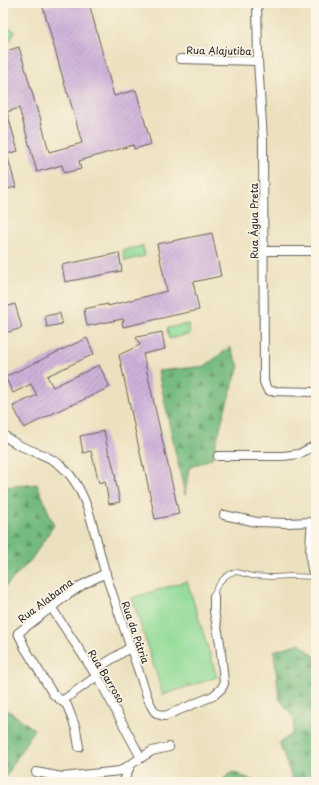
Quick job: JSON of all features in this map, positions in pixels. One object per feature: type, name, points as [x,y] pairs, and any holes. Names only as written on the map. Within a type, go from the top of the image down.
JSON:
[{"type":"street","name":"Rua Água Preta","points":[[257,3],[258,61],[263,140],[264,386],[270,391],[316,392]]},
{"type":"street","name":"Rua Alajutiba","points":[[180,59],[258,61]]},
{"type":"street","points":[[264,251],[316,251]]},
{"type":"street","name":"Rua da Pátria","points":[[3,434],[8,439],[59,464],[80,489],[148,699],[154,711],[158,715],[164,716],[213,696],[224,684],[220,643],[214,611],[214,596]]},
{"type":"street","points":[[218,456],[283,456],[299,454],[316,446]]},
{"type":"street","points":[[224,515],[257,522],[288,523],[314,521],[310,541],[310,560],[315,580]]},
{"type":"street","name":"Rua Alabama","points":[[62,701],[53,694],[18,634],[66,596],[84,584],[106,573]]},
{"type":"street","name":"Rua Barroso","points":[[51,607],[100,681],[141,758]]},
{"type":"street","points":[[79,747],[76,729],[67,705],[62,701],[131,646]]},
{"type":"street","points":[[36,772],[62,779],[120,771],[152,751],[169,747]]},
{"type":"street","points":[[124,782],[132,763]]},
{"type":"lane","points":[[214,596],[216,588],[221,581],[228,574],[237,572],[252,576],[291,576],[315,580]]},
{"type":"green space","points":[[3,26],[15,31],[10,41],[3,38]]},
{"type":"green space","points":[[143,246],[145,256],[125,261],[123,250]]},
{"type":"green space","points":[[188,324],[190,334],[169,339],[167,328]]},
{"type":"green space","points":[[230,347],[239,366],[226,406],[212,458],[189,468],[185,495],[158,371],[205,366]]},
{"type":"green space","points":[[37,484],[54,525],[31,560],[3,589],[3,487]]},
{"type":"green space","points":[[187,581],[217,677],[163,695],[132,598]]},
{"type":"green space","points":[[300,643],[316,658],[316,769],[315,774],[307,782],[290,782],[293,781],[279,743],[292,734],[295,720],[279,698],[274,651]]},
{"type":"green space","points":[[3,707],[34,729],[3,782]]},
{"type":"green space","points":[[233,772],[256,782],[219,782]]},
{"type":"building","points":[[57,3],[89,3],[114,96],[136,90],[151,144],[134,149],[133,145],[79,161],[81,169],[64,173],[62,165],[37,172],[19,108],[7,112],[18,151],[7,154],[16,187],[3,190],[3,72],[7,72],[3,52],[19,47],[49,152],[82,143],[43,7]]},
{"type":"building","points":[[212,233],[221,276],[193,282],[199,310],[123,327],[123,319],[87,326],[84,309],[108,304],[108,306],[167,291],[157,244]]},
{"type":"building","points":[[119,253],[122,271],[65,282],[62,265]]},
{"type":"building","points":[[15,304],[22,328],[5,333],[3,326],[3,308]]},
{"type":"building","points":[[60,313],[62,324],[47,327],[45,316]]},
{"type":"building","points":[[162,332],[165,349],[143,354],[179,514],[155,519],[119,355],[140,345],[136,338],[137,337]]},
{"type":"building","points":[[87,338],[94,354],[47,376],[53,387],[99,365],[110,387],[24,428],[13,406],[37,395],[31,384],[13,393],[5,377]]},
{"type":"building","points":[[104,431],[116,478],[120,502],[109,504],[105,481],[99,483],[91,451],[83,453],[80,436]]}]
